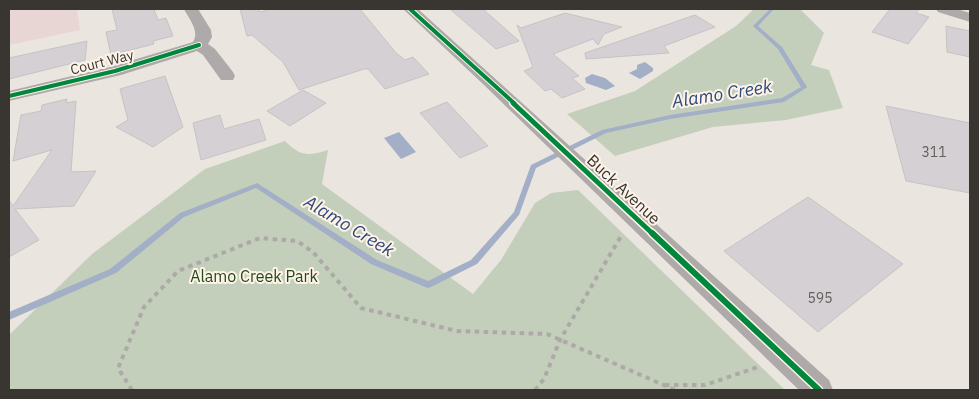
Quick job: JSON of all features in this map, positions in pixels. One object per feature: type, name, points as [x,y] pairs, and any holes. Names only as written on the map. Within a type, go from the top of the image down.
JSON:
[{"type":"street","points":[[191,9],[203,30],[204,37],[199,45],[209,52],[227,76]]},
{"type":"street","name":"Buck Avenue","points":[[410,9],[539,126],[819,390]]},
{"type":"street","points":[[943,9],[970,18]]},
{"type":"street","name":"Court Way","points":[[9,96],[115,71],[199,45]]},
{"type":"path","points":[[535,390],[544,379],[560,340],[621,236]]},
{"type":"path","points":[[132,390],[118,368],[144,307],[178,271],[260,238],[297,241],[313,252],[361,308],[457,331],[547,334],[675,390]]},
{"type":"path","points":[[663,385],[704,385],[759,367]]},
{"type":"shaded area","points":[[9,9],[77,9],[80,30],[9,45]]},
{"type":"green space","points":[[754,9],[800,9],[824,33],[811,65],[829,70],[843,108],[786,120],[713,127],[615,156],[567,114],[635,91],[736,26]]},
{"type":"green space","name":"Alamo Creek Park","points":[[285,141],[296,150],[305,154],[328,150],[322,184],[473,294],[501,260],[535,203],[551,193],[578,190],[785,390],[9,390],[9,335],[92,254],[205,169]]},
{"type":"water","points":[[645,62],[653,68],[653,71],[640,79],[629,73],[637,69],[637,65]]},
{"type":"water","points":[[592,74],[605,78],[615,86],[606,90],[586,83],[585,78]]},
{"type":"water","points":[[399,132],[416,152],[401,159],[384,138]]},
{"type":"building","points":[[112,9],[154,9],[158,20],[166,18],[173,36],[153,41],[154,44],[111,55],[106,32],[117,30]]},
{"type":"building","points":[[240,9],[258,9],[260,12],[272,9],[360,9],[396,53],[405,60],[413,57],[429,74],[385,89],[368,69],[364,69],[299,90],[283,62],[252,35],[247,36]]},
{"type":"building","points":[[450,9],[483,9],[519,41],[496,49]]},
{"type":"building","points":[[890,9],[920,9],[916,13],[929,17],[908,44],[872,32]]},
{"type":"building","points":[[565,13],[622,27],[604,34],[598,45],[593,39],[553,54],[579,76],[572,78],[585,89],[562,98],[551,89],[545,91],[524,71],[533,67],[517,25],[521,28]]},
{"type":"building","points":[[695,15],[715,27],[664,46],[669,53],[586,59],[585,53]]},
{"type":"building","points":[[946,26],[970,31],[970,57],[947,52]]},
{"type":"building","points":[[87,41],[85,60],[9,79],[9,58]]},
{"type":"building","points":[[165,76],[183,127],[153,147],[116,127],[128,120],[120,89]]},
{"type":"building","points":[[303,90],[326,103],[290,126],[267,111]]},
{"type":"building","points":[[67,99],[66,103],[76,101],[71,172],[96,171],[74,206],[15,209],[39,240],[9,257],[9,200],[13,206],[52,150],[13,161],[21,115],[41,111],[42,105]]},
{"type":"building","points":[[447,102],[488,146],[460,158],[420,113]]},
{"type":"building","points":[[886,106],[970,123],[970,193],[906,181]]},
{"type":"building","points":[[220,115],[224,129],[259,119],[266,140],[201,160],[193,123]]},
{"type":"building","points":[[808,197],[903,264],[818,332],[724,251]]},
{"type":"waterway","name":"Alamo Creek","points":[[9,316],[113,271],[182,215],[257,185],[374,262],[428,285],[474,262],[517,213],[533,167],[604,131],[670,117],[784,100],[804,87],[780,48],[755,26],[772,9]]},
{"type":"cycle path","points":[[410,9],[489,80],[819,390]]},
{"type":"cycle path","points":[[9,96],[115,71],[199,45]]}]
